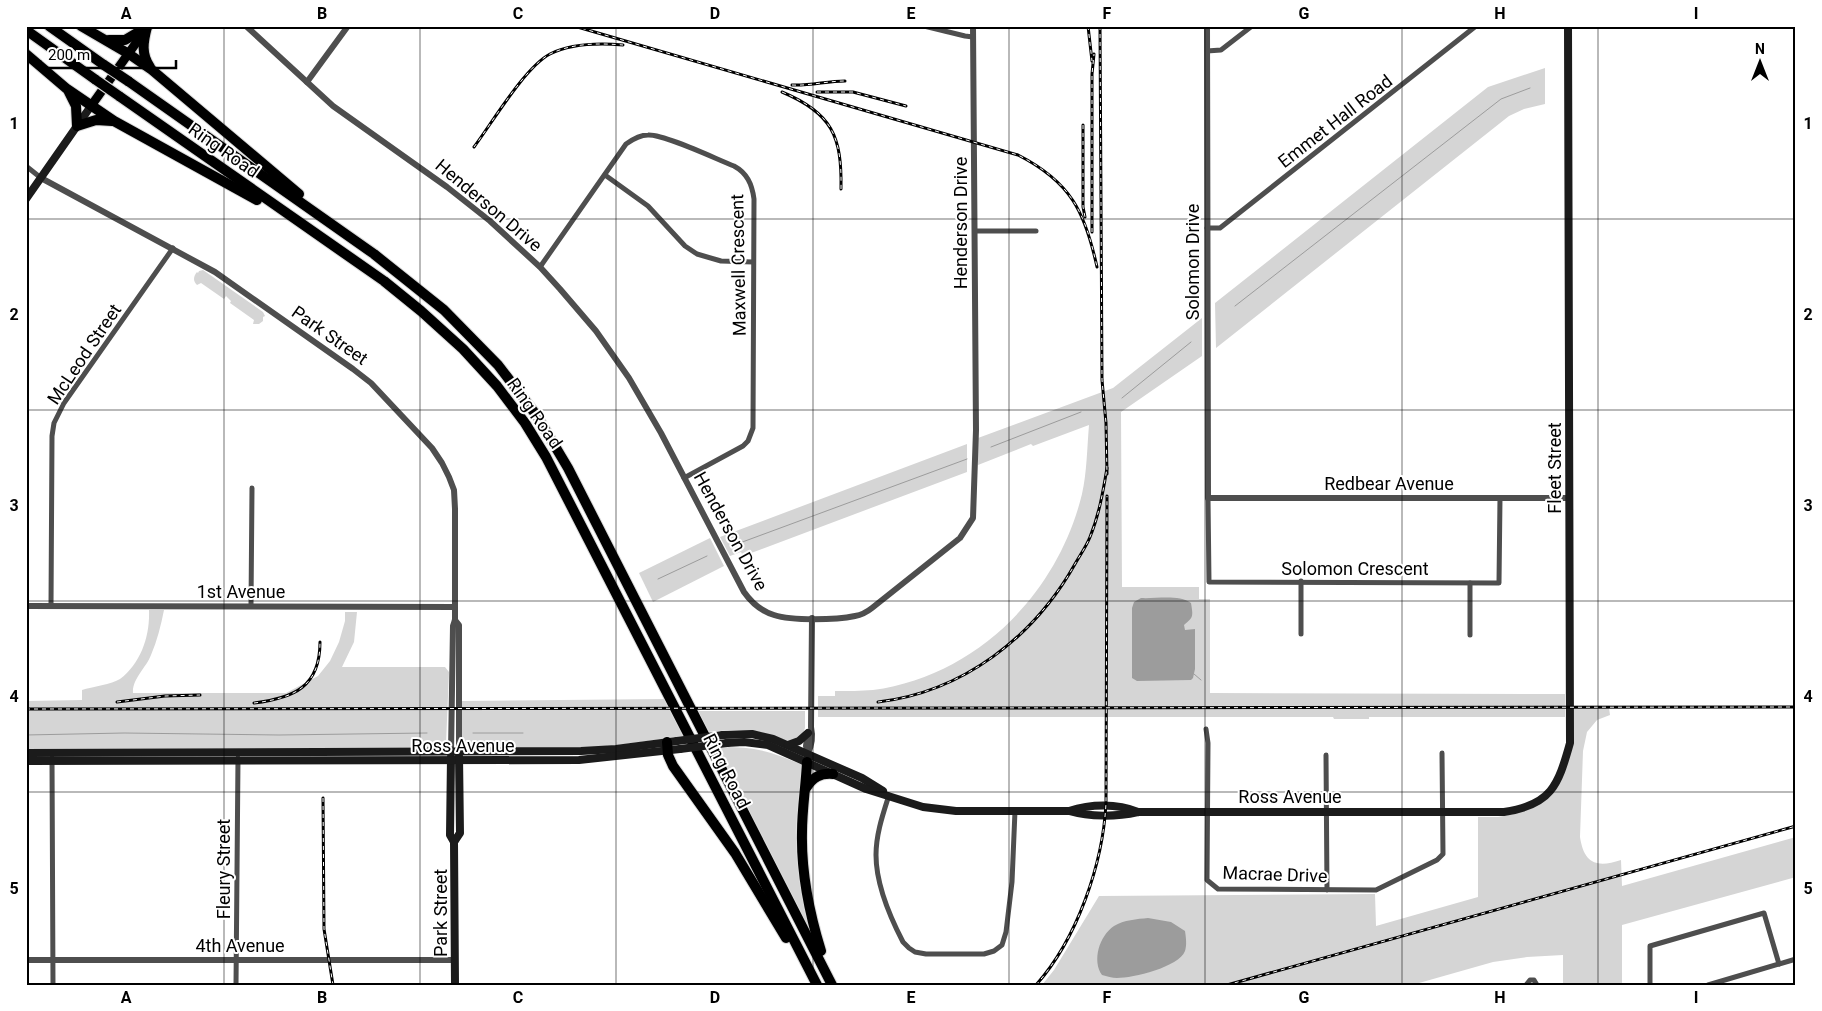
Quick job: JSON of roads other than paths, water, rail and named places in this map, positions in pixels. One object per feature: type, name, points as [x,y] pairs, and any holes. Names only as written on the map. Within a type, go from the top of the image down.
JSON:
[{"type":"highway","name":"Ring Road","points":[[49,26],[374,254],[444,310],[498,365],[537,416],[572,477],[830,980]]},
{"type":"highway","points":[[82,26],[152,70],[296,192],[374,254]]},
{"type":"highway","points":[[105,40],[125,40],[147,27]]},
{"type":"highway","points":[[147,27],[143,41],[144,55],[152,70]]},
{"type":"highway","name":"Ring Road","points":[[26,30],[384,281],[438,325],[497,386],[525,424],[551,465],[817,985]]},
{"type":"highway","points":[[26,54],[67,89],[114,121],[229,183],[318,236]]},
{"type":"highway","points":[[67,89],[76,106],[77,126],[96,120],[114,121]]},
{"type":"highway","points":[[673,745],[672,766],[735,853],[761,895],[811,985]]},
{"type":"highway","points":[[808,758],[802,831],[805,885],[812,923],[830,980]]},
{"type":"highway","points":[[806,789],[816,776],[833,774]]},
{"type":"main road","name":"Fleet Street","points":[[1442,811],[1504,812],[1520,810],[1533,805],[1548,795],[1562,770],[1570,743],[1568,707],[1568,26]]},
{"type":"main road","points":[[26,199],[147,27]]},
{"type":"main road","points":[[788,745],[799,741],[809,730]]},
{"type":"main road","name":"Ross Avenue","points":[[26,761],[52,757],[238,752],[579,760],[723,735],[740,734],[757,735],[788,745],[833,774],[866,789],[935,809],[1069,811],[1083,814],[1126,814],[1138,812],[1442,811]]},
{"type":"main road","name":"Ross Avenue","points":[[673,745],[744,742],[768,745],[870,782],[889,795]]},
{"type":"main road","name":"Ross Avenue","points":[[26,753],[52,757],[238,762],[455,756]]},
{"type":"main road","name":"Park Street","points":[[455,756],[450,835],[454,842],[455,985]]},
{"type":"street","name":"Henderson Drive","points":[[246,26],[333,106],[448,187],[490,221],[540,267],[596,331],[629,378],[661,433],[744,592],[765,612],[774,616],[812,618],[857,616],[872,608],[960,538],[972,518],[976,430],[973,26]]},
{"type":"street","points":[[307,82],[348,26]]},
{"type":"street","points":[[924,26],[973,37]]},
{"type":"street","name":"Solomon Drive","points":[[1207,26],[1208,498]]},
{"type":"street","points":[[1207,51],[1221,50],[1252,26]]},
{"type":"street","name":"Emmet Hall Road","points":[[1206,228],[1220,228],[1476,26]]},
{"type":"street","name":"Maxwell Crescent","points":[[540,267],[626,144],[635,138],[648,134],[658,135],[739,169],[749,180],[753,194],[753,428],[751,435],[743,446],[684,478]]},
{"type":"street","points":[[26,166],[42,178]]},
{"type":"street","points":[[605,175],[648,206],[685,246],[696,254],[720,261],[754,262]]},
{"type":"street","name":"Park Street","points":[[42,178],[215,272],[359,373],[371,383],[432,448],[442,463],[454,490],[455,620],[453,626],[455,756]]},
{"type":"street","points":[[975,231],[1036,231]]},
{"type":"street","name":"McLeod Street","points":[[51,606],[52,436],[54,423],[64,403],[173,248]]},
{"type":"street","points":[[251,606],[252,488]]},
{"type":"street","name":"Redbear Avenue","points":[[1208,498],[1569,498]]},
{"type":"street","name":"Solomon Crescent","points":[[1208,498],[1208,582],[1470,583],[1499,583],[1500,498]]},
{"type":"street","points":[[1301,581],[1301,634]]},
{"type":"street","points":[[1470,583],[1470,635]]},
{"type":"street","name":"1st Avenue","points":[[26,606],[455,607]]},
{"type":"street","points":[[808,758],[812,732],[809,730],[812,618]]},
{"type":"street","name":"Macrae Drive","points":[[1206,729],[1208,743],[1208,880],[1218,889],[1376,890],[1437,860],[1443,854],[1442,753]]},
{"type":"street","name":"Fleury Street","points":[[236,985],[238,752]]},
{"type":"street","points":[[1326,755],[1328,890]]},
{"type":"street","points":[[52,757],[52,985]]},
{"type":"street","points":[[889,795],[877,841],[876,855],[879,880],[903,942],[915,952],[926,954],[984,954],[994,952],[1002,945],[1006,932],[1012,882],[1015,811]]},
{"type":"street","points":[[1650,985],[1650,946],[1764,913],[1779,964]]},
{"type":"street","points":[[1708,985],[1796,959]]},
{"type":"street","name":"4th Avenue","points":[[26,960],[455,960]]},
{"type":"street","points":[[1526,985],[1530,980],[1534,980],[1537,985]]},
{"type":"waterway","points":[[1235,306],[1501,99],[1530,88]]},
{"type":"waterway","points":[[1122,398],[1191,342]]},
{"type":"waterway","points":[[991,447],[1081,412]]},
{"type":"waterway","points":[[737,544],[967,459]]},
{"type":"waterway","points":[[658,579],[707,556]]},
{"type":"waterway","points":[[1194,674],[1201,680]]},
{"type":"waterway","points":[[26,735],[124,733],[279,735],[427,733]]},
{"type":"waterway","points":[[473,733],[523,733]]},
{"type":"railway","points":[[574,26],[1018,155],[1051,176],[1073,200],[1087,230],[1097,267]]},
{"type":"railway","points":[[1088,26],[1092,61]]},
{"type":"railway","points":[[1100,26],[1102,380],[1106,423],[1107,474]]},
{"type":"railway","points":[[474,147],[509,96],[530,71],[550,54],[558,50],[586,45],[623,45]]},
{"type":"railway","points":[[1092,232],[1092,74],[1094,54]]},
{"type":"railway","points":[[792,85],[845,81]]},
{"type":"railway","points":[[782,92],[812,109],[831,128],[839,154],[841,189]]},
{"type":"railway","points":[[817,92],[853,92],[906,106]]},
{"type":"railway","points":[[1083,125],[1083,207],[1085,217]]},
{"type":"railway","points":[[878,702],[909,696],[939,686],[967,673],[993,657],[1039,615],[1058,590],[1088,541],[1098,512],[1107,468]]},
{"type":"railway","points":[[1036,985],[1064,946],[1085,900],[1100,851],[1104,826],[1106,803],[1107,496]]},
{"type":"railway","points":[[254,703],[281,698],[302,688],[310,680],[315,670],[319,657],[320,642]]},
{"type":"railway","points":[[117,702],[165,696],[200,695]]},
{"type":"railway","points":[[26,709],[1796,707]]},
{"type":"railway","points":[[323,798],[324,929],[333,985]]},
{"type":"railway","points":[[1227,985],[1796,826]]}]
